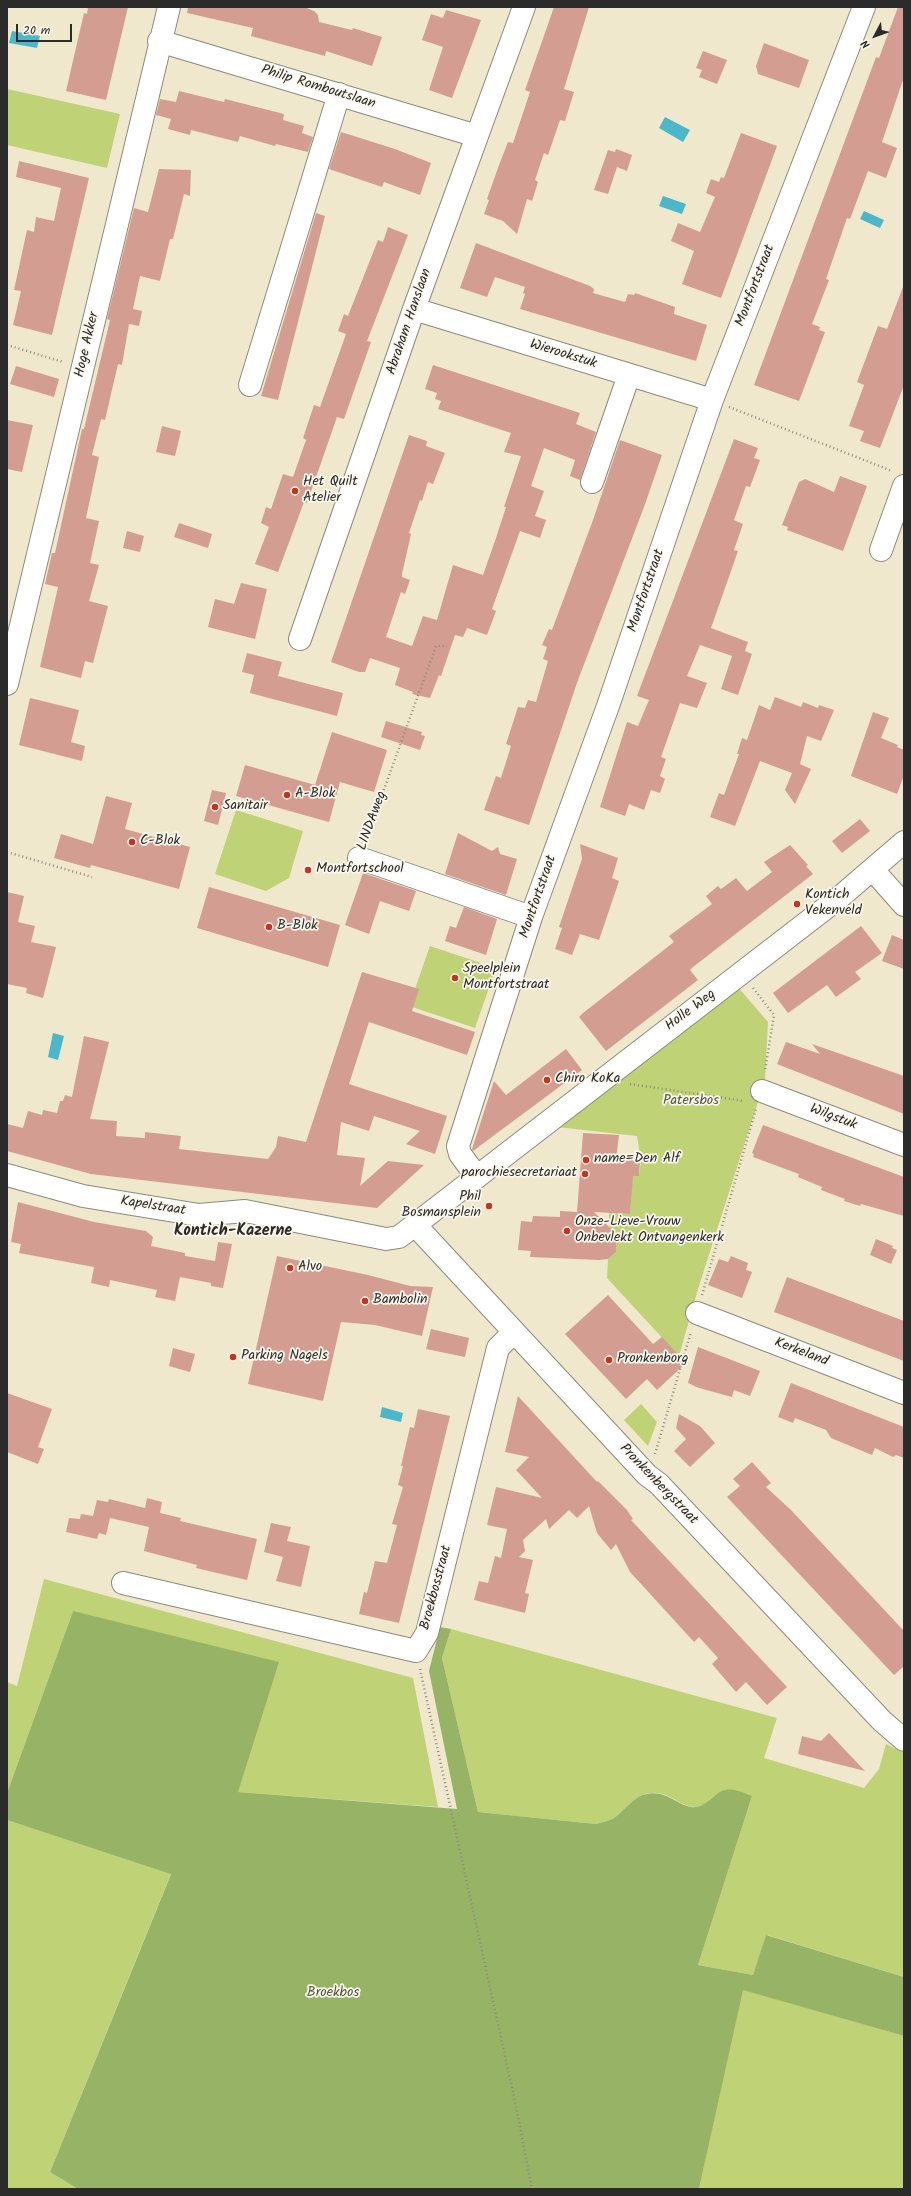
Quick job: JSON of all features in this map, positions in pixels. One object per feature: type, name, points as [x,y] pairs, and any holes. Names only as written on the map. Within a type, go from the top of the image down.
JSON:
[{"type":"street","name":"Hoge Akker","points":[[7,684],[169,7]]},
{"type":"street","name":"Abraham Hanslaan","points":[[300,639],[414,310],[524,7]]},
{"type":"street","name":"Montfortstraat","points":[[477,1177],[460,1154],[458,1146],[531,917],[608,706],[712,400],[864,7]]},
{"type":"street","name":"Philip Romboutslaan","points":[[160,41],[477,136]]},
{"type":"street","points":[[250,384],[339,94]]},
{"type":"street","name":"Wierookstuk","points":[[414,310],[712,400]]},
{"type":"street","points":[[592,482],[629,375]]},
{"type":"street","points":[[881,550],[900,479]]},
{"type":"street","name":"Holle Weg","points":[[477,1177],[601,1079],[873,870],[904,842]]},
{"type":"street","name":"LINDAweg","points":[[359,858],[531,917]]},
{"type":"street","points":[[873,870],[904,905]]},
{"type":"street","name":"Wilgstuk","points":[[762,1091],[904,1145]]},
{"type":"street","name":"Kapelstraat","points":[[7,1175],[83,1196],[199,1215],[245,1211],[386,1239],[399,1237],[416,1226],[477,1177]]},
{"type":"street","name":"Pronkenbergstraat","points":[[416,1226],[647,1475],[659,1484],[882,1721],[904,1740]]},
{"type":"street","name":"Kerkeland","points":[[697,1313],[904,1393]]},
{"type":"street","name":"Broekbosstraat","points":[[416,1650],[427,1633],[498,1348],[514,1332]]},
{"type":"street","points":[[123,1582],[416,1650]]},
{"type":"path","points":[[7,345],[83,367]]},
{"type":"path","points":[[712,400],[900,479]]},
{"type":"path","name":"LINDAweg","points":[[359,858],[436,646],[447,646]]},
{"type":"path","points":[[7,852],[92,877]]},
{"type":"path","points":[[647,1475],[697,1313],[762,1091],[774,1015],[740,973]]},
{"type":"path","points":[[601,1079],[751,1102],[762,1091]]},
{"type":"path","points":[[416,1650],[516,2106],[532,2189]]},
{"type":"green space","points":[[7,89],[120,114],[107,168],[7,145]]},
{"type":"green space","points":[[236,810],[303,831],[289,878],[266,891],[215,874]]},
{"type":"green space","name":"Speelplein Montfortstraat","points":[[430,946],[496,968],[475,1028],[409,1006]]},
{"type":"green space","name":"Patersbos","points":[[737,986],[768,1022],[765,1080],[698,1289],[679,1356],[607,1278],[608,1259],[616,1252],[617,1235],[609,1227],[609,1213],[630,1214],[631,1199],[616,1174],[639,1176],[641,1161],[637,1136],[557,1127]]},
{"type":"green space","points":[[641,1404],[657,1422],[648,1446],[624,1420]]},
{"type":"green space","points":[[44,1579],[413,1678],[438,1807],[238,1792],[73,1611],[7,1793],[7,1682],[17,1686]]},
{"type":"green space","name":"Broekbos","points":[[73,1611],[279,1662],[238,1792],[457,1809],[429,1671],[440,1627],[451,1629],[442,1658],[478,1812],[596,1824],[614,1818],[635,1799],[651,1793],[666,1796],[690,1807],[700,1806],[721,1791],[725,1790],[735,1790],[752,1796],[698,1965],[753,1975],[766,1935],[904,1977],[904,2036],[743,1990],[699,2189],[78,2189],[50,2172],[171,1874],[7,1820],[7,1793]]},
{"type":"green space","points":[[451,1629],[777,1718],[764,1758],[864,1788],[879,1769],[886,1744],[904,1753],[904,1977],[767,1935],[753,1975],[698,1965],[752,1796],[724,1790],[707,1803],[700,1807],[696,1807],[683,1804],[665,1795],[651,1793],[639,1797],[614,1818],[596,1824],[478,1812],[442,1658]]},
{"type":"green space","points":[[7,1820],[171,1873],[50,2172],[78,2189],[7,2189]]},
{"type":"green space","points":[[742,1989],[904,2036],[904,2189],[699,2189]]},
{"type":"water","points":[[12,31],[40,36],[37,48],[9,43]]},
{"type":"water","points":[[665,117],[690,130],[683,142],[659,128]]},
{"type":"water","points":[[663,196],[686,204],[682,214],[659,206]]},
{"type":"water","points":[[864,211],[884,220],[880,228],[860,219]]},
{"type":"water","points":[[53,1033],[64,1036],[58,1060],[48,1057]]},
{"type":"water","points":[[382,1407],[403,1413],[401,1422],[380,1417]]},
{"type":"building","points":[[88,7],[128,7],[106,100],[66,91],[84,13],[87,14]]},
{"type":"building","points":[[188,7],[304,7],[314,11],[318,15],[319,22],[352,30],[353,28],[382,37],[372,66],[326,51],[325,56],[251,36],[253,28],[187,13]]},
{"type":"building","points":[[554,7],[589,7],[564,89],[574,92],[565,121],[560,120],[548,155],[544,153],[535,180],[538,182],[532,201],[527,199],[517,234],[503,221],[484,214],[489,200],[487,199],[508,142],[513,143],[530,92],[525,90]]},
{"type":"building","points":[[898,7],[904,7],[904,77],[882,142],[897,148],[886,178],[868,171],[850,219],[847,218],[826,279],[829,280],[812,324],[820,327],[819,330],[825,332],[799,401],[754,385],[876,57],[879,58]]},
{"type":"building","points":[[446,10],[481,20],[452,98],[429,90],[443,47],[422,40],[431,14],[443,18]]},
{"type":"building","points":[[764,43],[809,60],[799,88],[758,74],[756,66]]},
{"type":"building","points":[[703,51],[727,60],[717,84],[699,77],[702,70],[696,68]]},
{"type":"building","points":[[179,91],[224,102],[225,99],[284,114],[283,120],[304,126],[302,133],[313,137],[308,152],[276,144],[275,146],[240,136],[238,142],[191,130],[190,135],[168,129],[171,119],[156,115],[160,99],[176,102]]},
{"type":"building","points":[[341,132],[395,149],[431,163],[420,195],[384,182],[382,187],[329,169]]},
{"type":"building","points":[[741,133],[777,146],[721,298],[682,284],[694,251],[671,241],[678,223],[700,232],[715,197],[706,193],[711,179],[719,182],[721,177],[724,178]]},
{"type":"building","points":[[616,149],[632,155],[627,171],[617,167],[608,194],[594,190],[608,150],[615,152]]},
{"type":"building","points":[[19,161],[89,178],[52,335],[13,325],[21,291],[14,290],[27,230],[34,232],[36,217],[54,221],[61,188],[16,177]]},
{"type":"building","points":[[159,169],[191,170],[190,196],[184,194],[173,239],[170,239],[160,281],[140,276],[133,309],[142,311],[139,326],[129,324],[122,365],[118,364],[105,420],[101,419],[92,455],[99,457],[86,518],[99,521],[90,563],[99,565],[89,601],[108,606],[93,663],[85,661],[81,678],[40,667],[58,587],[45,584],[52,553],[55,553],[82,429],[84,429],[110,320],[107,319],[134,208],[148,212]]},
{"type":"building","points":[[316,213],[325,216],[278,400],[261,396]]},
{"type":"building","points":[[388,227],[408,235],[367,341],[371,342],[344,419],[337,417],[307,503],[304,502],[278,572],[255,564],[269,527],[261,523],[266,507],[271,509],[283,474],[293,477],[306,440],[303,438],[314,405],[320,407],[346,334],[338,331],[344,314],[348,316],[378,240],[383,242]]},
{"type":"building","points":[[476,243],[590,286],[594,289],[593,293],[625,302],[628,294],[634,295],[635,293],[675,307],[674,314],[707,325],[696,361],[520,309],[525,294],[523,293],[525,287],[495,277],[487,297],[460,288]]},
{"type":"building","points":[[903,287],[904,385],[880,448],[860,441],[864,431],[849,426],[864,385],[857,382],[878,326],[887,329]]},
{"type":"building","points":[[433,365],[580,413],[576,424],[596,432],[580,480],[570,476],[575,460],[544,448],[531,486],[544,491],[535,516],[546,520],[540,538],[520,531],[492,609],[496,611],[487,635],[467,628],[463,637],[455,635],[441,676],[439,675],[430,698],[412,694],[413,692],[395,685],[400,668],[370,658],[365,672],[359,672],[331,662],[409,435],[427,441],[426,446],[445,453],[433,484],[428,482],[422,501],[420,500],[409,533],[411,534],[402,577],[410,580],[405,594],[401,592],[386,637],[412,646],[423,616],[437,620],[453,565],[483,575],[496,538],[506,507],[504,507],[521,456],[504,452],[511,433],[438,409],[441,401],[435,399],[437,393],[425,389]]},
{"type":"building","points":[[16,366],[59,379],[54,397],[10,384]]},
{"type":"building","points":[[7,420],[33,425],[22,472],[7,469]]},
{"type":"building","points":[[162,426],[181,431],[175,456],[156,452]]},
{"type":"building","points":[[734,439],[758,448],[754,458],[760,460],[750,487],[746,486],[734,520],[743,524],[734,550],[738,551],[711,628],[748,642],[745,651],[752,654],[738,695],[721,689],[732,656],[700,645],[687,676],[707,683],[697,708],[680,703],[661,757],[666,759],[660,776],[665,779],[660,793],[651,790],[644,810],[629,804],[625,816],[600,807],[627,722],[638,726],[649,700],[637,696]]},
{"type":"building","points":[[620,440],[662,455],[644,507],[578,680],[529,825],[484,810],[496,776],[501,778],[511,746],[506,744],[518,707],[525,708],[528,700],[536,702],[548,661],[543,659],[547,647],[542,645],[549,629],[552,630],[593,520]]},
{"type":"building","points":[[840,476],[867,486],[843,551],[787,530],[788,527],[782,525],[799,482],[805,479],[834,492]]},
{"type":"building","points":[[179,523],[212,534],[208,548],[174,537]]},
{"type":"building","points":[[127,531],[144,536],[140,552],[123,548]]},
{"type":"building","points":[[241,583],[267,589],[255,639],[208,627],[215,599],[234,604]]},
{"type":"building","points":[[247,653],[282,662],[278,676],[343,693],[337,716],[250,693],[254,675],[242,672]]},
{"type":"building","points":[[775,697],[801,707],[803,702],[818,708],[819,705],[834,710],[821,741],[807,736],[800,764],[811,769],[795,804],[785,790],[792,773],[760,761],[735,826],[710,817],[719,793],[724,795],[739,754],[737,754],[742,738],[747,740],[759,705],[770,710]]},
{"type":"building","points":[[30,698],[79,710],[71,742],[85,746],[82,761],[19,745]]},
{"type":"building","points":[[873,712],[889,718],[881,738],[898,745],[897,747],[904,750],[904,775],[897,794],[851,776]]},
{"type":"building","points":[[386,721],[422,732],[421,735],[425,736],[420,750],[381,737]]},
{"type":"building","points":[[332,732],[387,750],[374,792],[340,782],[329,822],[236,796],[245,765],[315,785]]},
{"type":"building","name":"Sanitair","points":[[212,790],[226,793],[218,825],[204,821]]},
{"type":"building","name":"C-Blok","points":[[106,796],[132,803],[125,829],[190,847],[179,889],[91,865],[90,868],[54,858],[61,834],[93,844]]},
{"type":"building","points":[[860,819],[870,831],[842,853],[832,841]]},
{"type":"building","points":[[458,833],[492,851],[498,847],[500,854],[517,859],[506,895],[445,874]]},
{"type":"building","points":[[580,844],[618,858],[612,878],[619,881],[599,940],[580,934],[572,955],[555,949],[562,928],[559,927],[582,859]]},
{"type":"building","points":[[790,845],[808,865],[806,866],[813,874],[693,967],[690,970],[698,980],[606,1051],[579,1017],[674,942],[669,936],[712,904],[706,896],[718,886],[721,889],[736,878],[747,891],[772,872],[764,862]]},
{"type":"building","points":[[363,873],[416,891],[409,911],[380,901],[369,934],[345,925]]},
{"type":"building","name":"B-Blok","points":[[209,887],[340,925],[328,967],[197,928]]},
{"type":"building","points":[[7,892],[24,896],[18,922],[35,926],[31,942],[56,947],[43,998],[26,993],[27,988],[7,984]]},
{"type":"building","points":[[464,907],[497,919],[486,955],[445,941],[450,926],[456,928]]},
{"type":"building","points":[[861,926],[882,953],[855,972],[861,979],[836,997],[827,985],[788,1013],[773,993]]},
{"type":"building","points":[[892,935],[904,940],[904,969],[882,961]]},
{"type":"building","points":[[362,972],[419,989],[412,1011],[475,1032],[467,1055],[369,1022],[349,1084],[447,1116],[435,1154],[406,1144],[420,1131],[374,1116],[369,1131],[341,1122],[337,1155],[365,1158],[360,1186],[388,1161],[424,1165],[377,1208],[91,1174],[7,1151],[7,1124],[23,1128],[28,1111],[42,1115],[43,1110],[57,1113],[60,1101],[63,1101],[65,1095],[72,1097],[84,1036],[109,1042],[90,1119],[117,1121],[116,1136],[145,1138],[145,1132],[181,1136],[179,1149],[268,1159],[276,1147],[278,1136],[306,1142]]},
{"type":"building","points":[[786,1042],[820,1054],[812,1044],[904,1076],[904,1114],[777,1064]]},
{"type":"building","points":[[566,1049],[582,1070],[473,1151],[472,1149],[494,1081],[506,1095]]},
{"type":"building","points":[[763,1125],[904,1177],[904,1216],[861,1204],[860,1206],[844,1201],[845,1199],[821,1190],[822,1187],[798,1177],[799,1174],[753,1157],[754,1154],[752,1153]]},
{"type":"building","points":[[583,1133],[619,1135],[616,1159],[640,1161],[639,1176],[633,1176],[630,1214],[594,1212],[617,1235],[616,1252],[608,1259],[599,1260],[530,1257],[531,1251],[518,1250],[521,1221],[532,1222],[533,1216],[560,1217],[560,1211],[577,1212]]},
{"type":"building","points":[[18,1202],[94,1222],[146,1231],[153,1237],[151,1246],[185,1253],[185,1256],[215,1261],[218,1242],[232,1244],[223,1288],[211,1286],[211,1283],[180,1277],[175,1301],[155,1297],[157,1290],[110,1280],[109,1287],[91,1283],[94,1267],[19,1253],[21,1244],[11,1242]]},
{"type":"building","points":[[876,1239],[893,1246],[892,1248],[897,1250],[891,1264],[870,1255]]},
{"type":"building","points":[[277,1256],[368,1275],[410,1286],[433,1287],[422,1336],[375,1325],[341,1322],[323,1401],[248,1384]]},
{"type":"building","points":[[731,1256],[748,1263],[746,1270],[752,1272],[742,1298],[708,1285],[719,1259],[728,1262]]},
{"type":"building","points":[[787,1277],[904,1321],[904,1361],[774,1312]]},
{"type":"building","points":[[608,1295],[653,1344],[662,1337],[686,1363],[657,1390],[647,1379],[626,1399],[565,1334]]},
{"type":"building","points":[[431,1329],[469,1338],[465,1357],[426,1349]]},
{"type":"building","points":[[698,1347],[760,1371],[750,1396],[734,1390],[732,1397],[699,1388],[688,1383]]},
{"type":"building","points":[[173,1348],[195,1354],[190,1372],[169,1366]]},
{"type":"building","points":[[791,1383],[904,1427],[904,1458],[896,1455],[893,1457],[875,1448],[872,1455],[831,1438],[826,1430],[795,1418],[793,1423],[778,1417]]},
{"type":"building","points":[[7,1393],[52,1409],[38,1447],[44,1449],[38,1464],[7,1452]]},
{"type":"building","points":[[518,1396],[597,1482],[598,1481],[627,1510],[633,1519],[631,1520],[787,1687],[767,1705],[746,1682],[736,1692],[712,1664],[718,1658],[699,1637],[694,1642],[630,1572],[616,1544],[611,1550],[597,1533],[589,1506],[577,1518],[569,1510],[549,1529],[546,1519],[523,1540],[525,1551],[519,1557],[533,1560],[525,1593],[529,1594],[525,1613],[474,1600],[479,1581],[488,1583],[495,1556],[501,1558],[507,1529],[487,1525],[496,1487],[542,1498],[516,1470],[529,1457],[505,1452]]},
{"type":"building","points":[[418,1409],[450,1416],[399,1623],[359,1614],[364,1592],[367,1593],[375,1561],[387,1563],[397,1525],[392,1524],[403,1487],[398,1485],[403,1466],[401,1466],[410,1427],[414,1428]]},
{"type":"building","points":[[679,1414],[700,1426],[715,1443],[690,1467],[674,1451],[686,1439],[676,1428]]},
{"type":"building","points":[[752,1462],[771,1483],[766,1487],[791,1510],[904,1631],[904,1666],[894,1675],[727,1497],[740,1486],[733,1479]]},
{"type":"building","points":[[147,1498],[162,1502],[160,1513],[181,1518],[180,1521],[257,1539],[247,1580],[196,1568],[197,1565],[144,1551],[149,1527],[110,1518],[106,1535],[99,1533],[97,1539],[66,1532],[69,1518],[80,1519],[81,1514],[93,1516],[97,1500],[108,1502],[109,1499],[145,1508]]},
{"type":"building","points":[[271,1523],[291,1527],[287,1541],[310,1546],[301,1587],[276,1581],[283,1557],[264,1552]]},
{"type":"building","points":[[829,1733],[865,1771],[798,1754],[802,1736],[821,1741]]},
{"type":"place","name":"Het Quilt Atelier","points":[[295,491]]},
{"type":"place","name":"A-Blok","points":[[287,795]]},
{"type":"place","name":"Sanitair","points":[[215,807]]},
{"type":"place","name":"C-Blok","points":[[132,842]]},
{"type":"place","name":"Montfortschool","points":[[308,870]]},
{"type":"place","name":"Kontich Vekenveld","points":[[797,904]]},
{"type":"place","name":"B-Blok","points":[[269,927]]},
{"type":"place","name":"Speelplein Montfortstraat","points":[[455,978]]},
{"type":"place","name":"Chiro KoKa","points":[[547,1080]]},
{"type":"place","name":"name=Den Alf","points":[[586,1160]]},
{"type":"place","name":"parochiesecretariaat","points":[[585,1174]]},
{"type":"place","name":"Phil Bosmansplein","points":[[489,1206]]},
{"type":"place","name":"Onze-Lieve-Vrouw Onbevlekt Ontvangenkerk","points":[[567,1231]]},
{"type":"place","name":"Alvo","points":[[290,1268]]},
{"type":"place","name":"Bambolin","points":[[365,1301]]},
{"type":"place","name":"Parking Nagels","points":[[233,1357]]},
{"type":"place","name":"Pronkenborg","points":[[609,1360]]},
{"type":"district","name":"Kontich-Kazerne","points":[[233,1232]]}]
